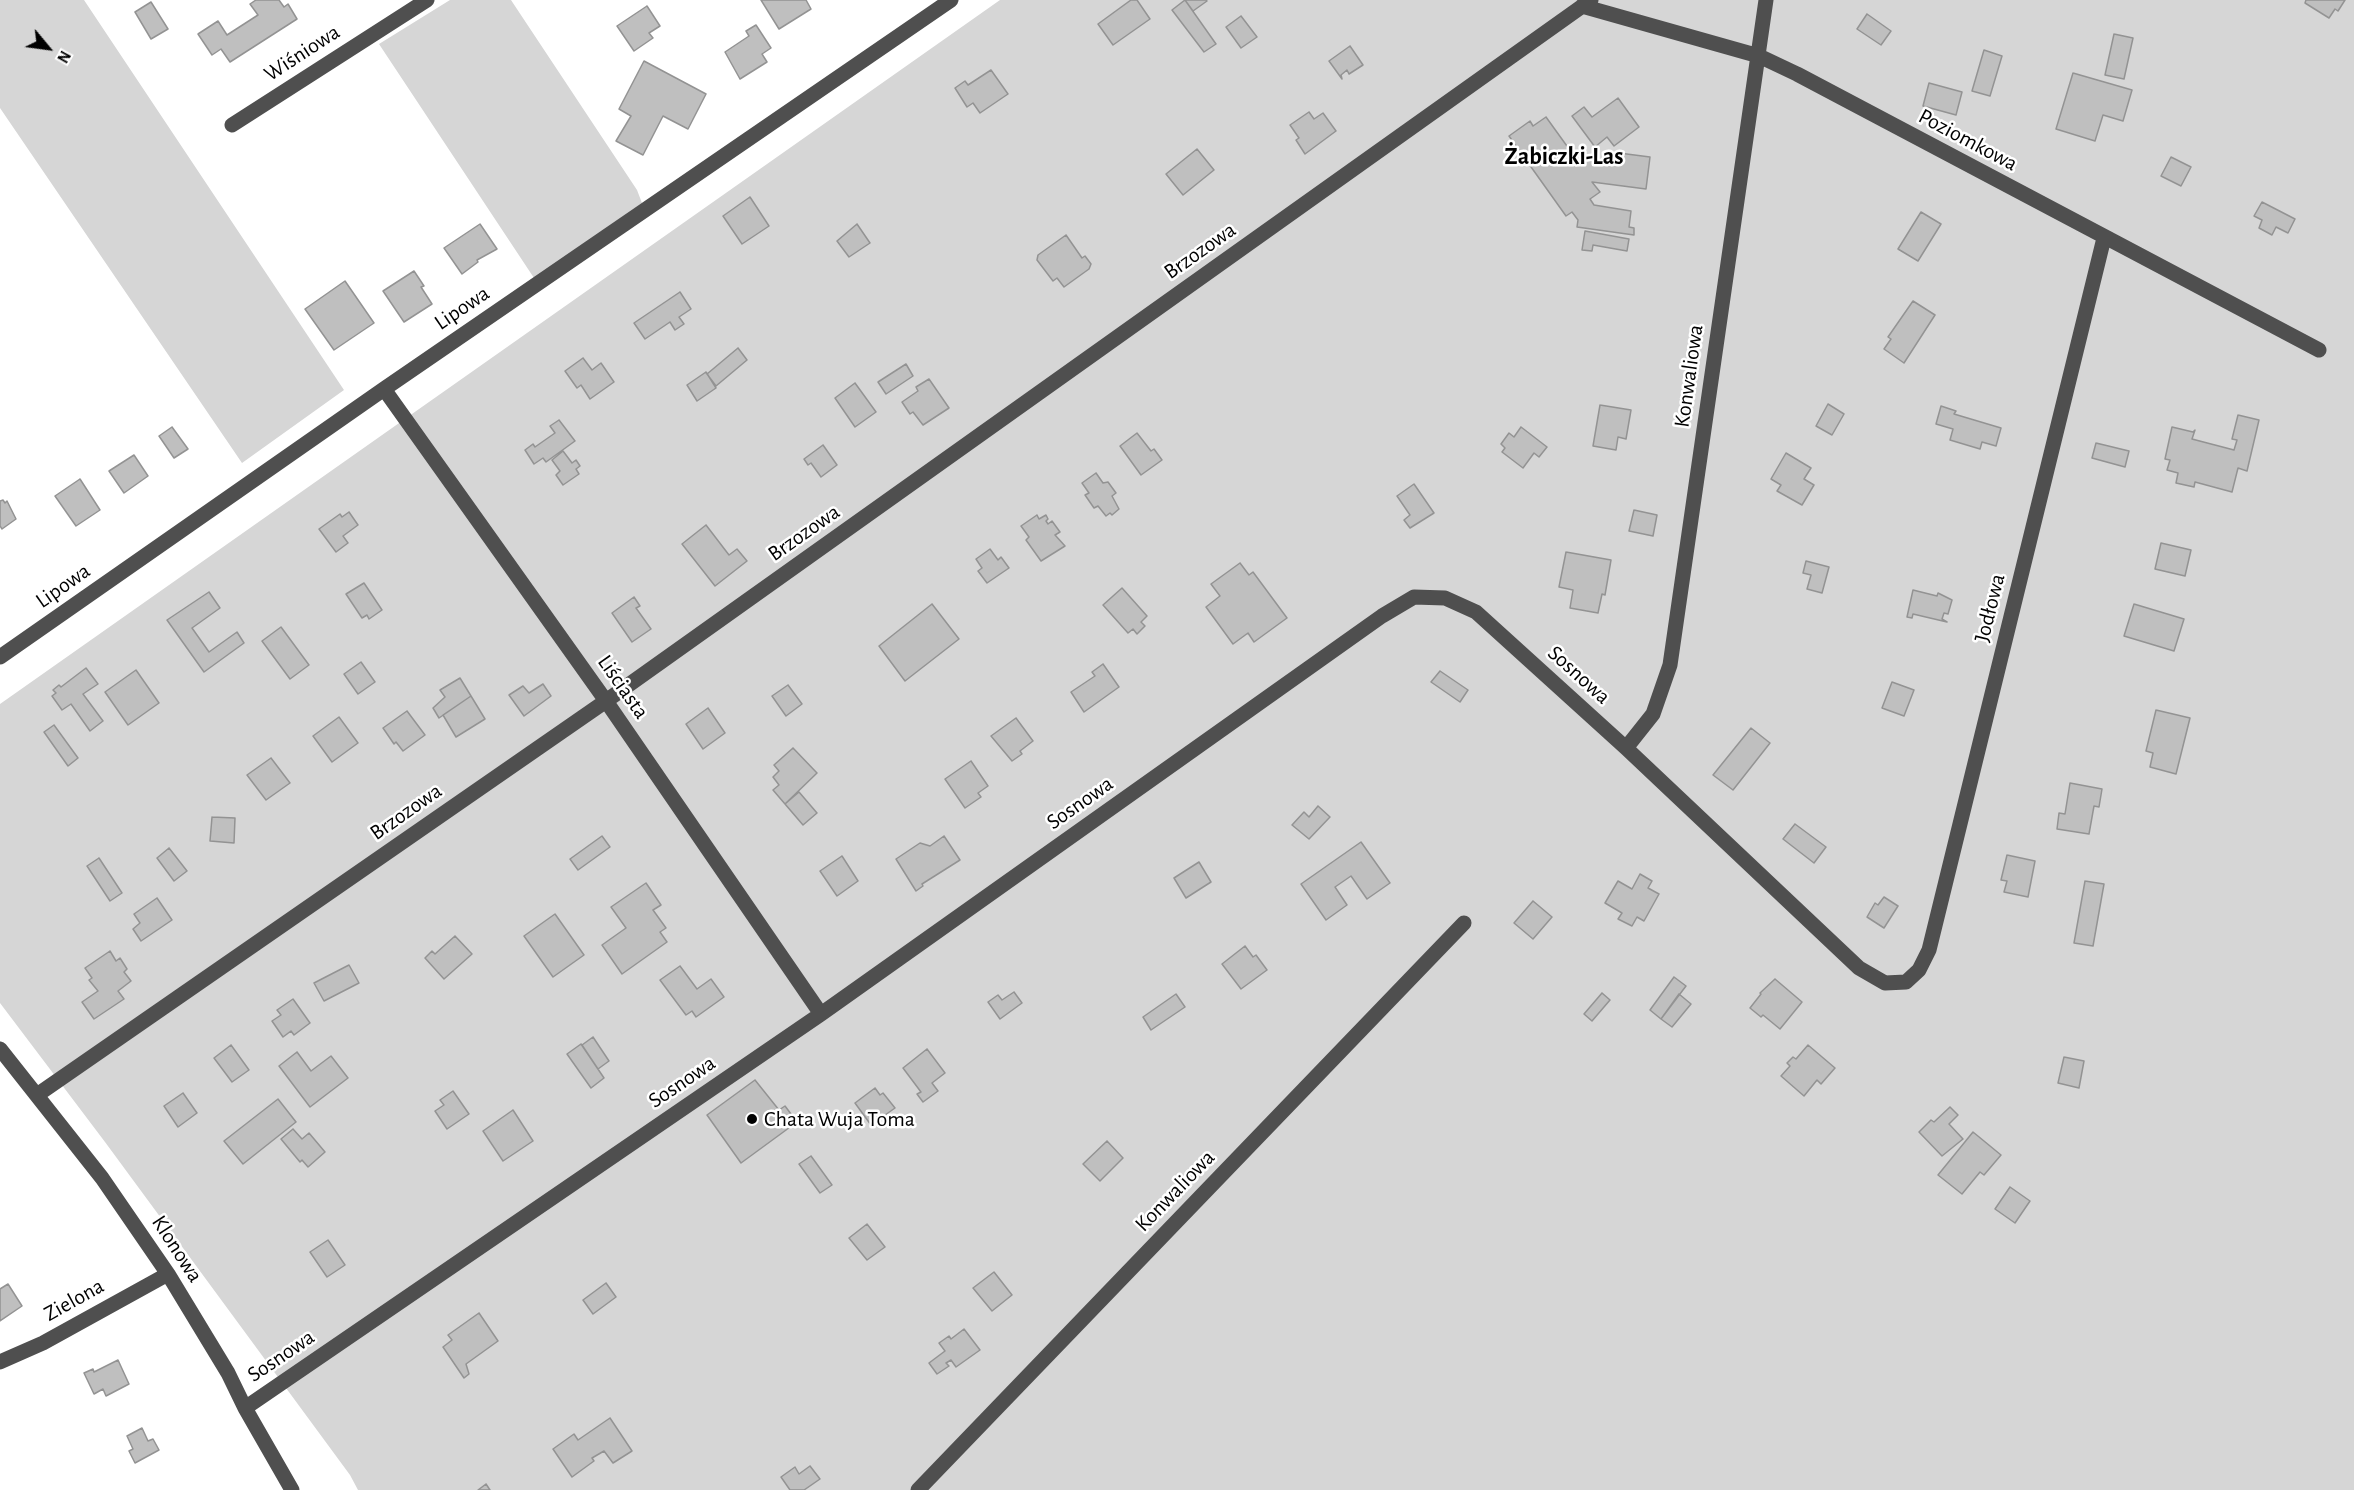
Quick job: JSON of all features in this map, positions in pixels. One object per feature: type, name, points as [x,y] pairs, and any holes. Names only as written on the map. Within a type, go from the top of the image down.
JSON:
[{"type":"street","name":"Wiśniowa","points":[[232,125],[427,0]]},
{"type":"street","name":"Lipowa","points":[[0,657],[384,389],[951,0]]},
{"type":"street","name":"Konwaliowa","points":[[1626,748],[1653,714],[1670,665],[1766,0]]},
{"type":"street","name":"Poziomkowa","points":[[1587,3],[1759,56],[1797,74],[2319,350]]},
{"type":"street","name":"Brzozowa","points":[[37,1095],[606,701],[1587,3]]},
{"type":"street","name":"Jodłowa","points":[[1906,982],[1919,970],[1929,950],[2104,238]]},
{"type":"street","name":"Liściasta","points":[[384,389],[606,701],[821,1014]]},
{"type":"street","name":"Sosnowa","points":[[244,1408],[821,1014],[1372,623],[1414,597],[1445,598],[1476,612],[1626,748],[1858,968],[1885,983],[1906,982]]},
{"type":"street","name":"Konwaliowa","points":[[918,1490],[1464,923]]},
{"type":"street","name":"Klonowa","points":[[0,1049],[102,1178],[168,1274],[223,1365],[244,1408],[292,1490]]},
{"type":"street","name":"Zielona","points":[[0,1362],[43,1343],[168,1274]]},
{"type":"shaded area","points":[[0,0],[84,0],[344,390],[242,463],[0,108]]},
{"type":"shaded area","points":[[450,0],[511,0],[637,190],[642,203],[534,278],[379,44]]},
{"type":"shaded area","points":[[1000,0],[2354,0],[2354,1490],[358,1490],[350,1475],[0,1003],[0,704]]},
{"type":"building","points":[[256,0],[279,0],[284,7],[288,4],[297,19],[230,62],[221,49],[212,55],[198,34],[218,21],[227,35],[258,15],[250,4]]},
{"type":"building","points":[[761,0],[806,0],[811,9],[779,29]]},
{"type":"building","points":[[1131,0],[1137,0],[1150,19],[1113,45],[1098,24]]},
{"type":"building","points":[[1185,0],[1216,44],[1204,52],[1172,10]]},
{"type":"building","points":[[1185,0],[1206,0],[1207,1],[1193,11]]},
{"type":"building","points":[[2306,0],[2345,0],[2338,11],[2335,9],[2329,18],[2305,3]]},
{"type":"building","points":[[151,2],[168,29],[151,39],[135,12]]},
{"type":"building","points":[[647,6],[660,26],[649,33],[653,38],[634,51],[617,26]]},
{"type":"building","points":[[1867,14],[1891,31],[1881,45],[1857,29]]},
{"type":"building","points":[[1241,16],[1257,37],[1241,48],[1226,27]]},
{"type":"building","points":[[756,25],[771,48],[762,54],[767,62],[740,79],[725,52],[749,36],[746,31]]},
{"type":"building","points":[[2114,34],[2133,38],[2124,79],[2105,75]]},
{"type":"building","points":[[1350,46],[1363,65],[1349,74],[1347,70],[1341,75],[1342,79],[1329,61]]},
{"type":"building","points":[[1984,50],[2002,56],[1990,96],[1972,91]]},
{"type":"building","points":[[644,61],[706,94],[688,129],[663,116],[643,155],[616,141],[631,116],[619,109]]},
{"type":"building","points":[[991,70],[1008,94],[980,113],[973,103],[967,107],[955,88],[965,81],[968,85]]},
{"type":"building","points":[[2073,73],[2132,90],[2123,121],[2103,115],[2095,141],[2056,129]]},
{"type":"building","points":[[1929,83],[1962,92],[1956,115],[1923,106]]},
{"type":"building","points":[[1618,98],[1639,127],[1614,146],[1607,137],[1595,147],[1572,116],[1584,107],[1592,117]]},
{"type":"building","points":[[1309,112],[1314,119],[1323,113],[1336,131],[1305,154],[1296,140],[1299,138],[1290,125]]},
{"type":"building","points":[[1546,117],[1577,160],[1580,158],[1618,163],[1619,153],[1650,157],[1646,189],[1592,182],[1600,192],[1590,199],[1594,205],[1631,211],[1629,227],[1634,228],[1634,235],[1577,227],[1578,220],[1572,212],[1566,216],[1509,136],[1530,121],[1533,126]]},
{"type":"building","points":[[1197,149],[1214,170],[1183,195],[1166,174]]},
{"type":"building","points":[[2171,157],[2191,167],[2181,186],[2161,176]]},
{"type":"building","points":[[750,197],[769,226],[742,244],[723,216]]},
{"type":"building","points":[[2262,202],[2295,219],[2288,233],[2276,227],[2272,235],[2259,228],[2262,220],[2254,216]]},
{"type":"building","points":[[1921,212],[1941,224],[1918,261],[1898,249]]},
{"type":"building","points":[[480,224],[497,249],[477,260],[478,262],[462,274],[444,248]]},
{"type":"building","points":[[857,224],[870,243],[849,257],[837,241]]},
{"type":"building","points":[[1585,231],[1629,239],[1627,251],[1593,245],[1592,251],[1582,250]]},
{"type":"building","points":[[1066,235],[1082,258],[1085,256],[1091,264],[1089,269],[1064,287],[1057,278],[1053,281],[1037,260],[1038,255]]},
{"type":"building","points":[[414,271],[432,304],[404,322],[383,291]]},
{"type":"building","points":[[345,281],[374,323],[334,350],[305,309]]},
{"type":"building","points":[[680,292],[691,309],[679,317],[684,324],[675,330],[670,322],[645,339],[634,323]]},
{"type":"building","points":[[1913,301],[1935,315],[1904,363],[1884,349],[1891,339],[1888,337]]},
{"type":"building","points":[[738,348],[747,360],[716,386],[707,374]]},
{"type":"building","points":[[583,358],[592,370],[601,363],[614,382],[590,399],[581,385],[577,388],[565,371]]},
{"type":"building","points":[[906,364],[913,376],[886,394],[878,382]]},
{"type":"building","points":[[706,372],[716,388],[697,401],[687,385]]},
{"type":"building","points":[[929,379],[949,408],[923,425],[913,412],[910,414],[902,402],[918,391],[916,387]]},
{"type":"building","points":[[855,383],[876,412],[855,427],[835,398]]},
{"type":"building","points":[[1828,404],[1844,414],[1832,435],[1816,426]]},
{"type":"building","points":[[1600,405],[1631,410],[1626,439],[1618,437],[1616,450],[1593,446]]},
{"type":"building","points":[[1941,406],[1956,411],[1954,414],[2001,428],[1996,446],[1982,442],[1980,449],[1950,440],[1953,429],[1936,424]]},
{"type":"building","points":[[2238,415],[2259,420],[2247,471],[2238,468],[2232,492],[2195,482],[2194,487],[2176,483],[2178,473],[2167,470],[2170,460],[2165,459],[2172,427],[2193,432],[2195,430],[2192,439],[2234,450],[2237,440],[2232,439]]},
{"type":"building","points":[[559,420],[575,441],[546,462],[543,458],[534,464],[525,450],[533,444],[535,447],[555,433],[550,426]]},
{"type":"building","points":[[172,427],[188,449],[174,458],[159,436]]},
{"type":"building","points":[[1521,427],[1547,447],[1539,457],[1534,453],[1523,468],[1502,452],[1505,448],[1501,444],[1509,433],[1514,437]]},
{"type":"building","points":[[1137,433],[1151,451],[1154,449],[1162,460],[1141,475],[1120,446]]},
{"type":"building","points":[[2096,443],[2129,451],[2125,467],[2092,458]]},
{"type":"building","points":[[823,445],[837,465],[821,477],[811,463],[808,465],[804,459]]},
{"type":"building","points":[[563,451],[572,463],[576,460],[580,466],[576,469],[579,474],[563,485],[556,475],[560,471],[552,460]]},
{"type":"building","points":[[1786,453],[1811,468],[1804,479],[1814,485],[1802,505],[1777,491],[1781,485],[1771,479]]},
{"type":"building","points":[[134,455],[148,476],[124,493],[109,471]]},
{"type":"building","points":[[1096,473],[1103,483],[1108,482],[1116,493],[1112,496],[1119,509],[1112,515],[1110,513],[1106,516],[1098,506],[1094,508],[1085,495],[1089,493],[1082,483]]},
{"type":"building","points":[[80,479],[100,510],[76,526],[55,496]]},
{"type":"building","points":[[1414,484],[1434,513],[1410,528],[1404,520],[1410,515],[1397,496]]},
{"type":"building","points":[[3,500],[5,503],[7,501],[16,519],[2,529],[0,501]]},
{"type":"building","points":[[1634,510],[1657,515],[1653,536],[1629,531]]},
{"type":"building","points":[[349,512],[358,525],[343,536],[348,543],[336,552],[319,529],[340,514],[342,517]]},
{"type":"building","points":[[1037,515],[1039,519],[1046,515],[1048,524],[1052,521],[1060,532],[1055,535],[1065,546],[1041,561],[1026,540],[1029,537],[1021,526]]},
{"type":"building","points":[[706,525],[729,555],[737,549],[747,561],[715,586],[682,544]]},
{"type":"building","points":[[2161,543],[2191,550],[2185,576],[2155,569]]},
{"type":"building","points":[[990,549],[998,560],[1001,557],[1009,568],[987,583],[978,571],[982,568],[976,559]]},
{"type":"building","points":[[1566,552],[1611,560],[1605,595],[1602,594],[1598,613],[1570,608],[1573,590],[1559,587]]},
{"type":"building","points":[[1806,561],[1829,567],[1822,593],[1807,589],[1811,575],[1803,573]]},
{"type":"building","points":[[1240,563],[1249,575],[1253,572],[1287,618],[1254,642],[1248,633],[1233,644],[1206,607],[1220,596],[1211,584]]},
{"type":"building","points":[[364,583],[382,610],[369,619],[367,615],[362,618],[346,594]]},
{"type":"building","points":[[1122,588],[1147,616],[1141,622],[1145,626],[1137,634],[1133,629],[1128,633],[1103,605]]},
{"type":"building","points":[[1913,590],[1937,596],[1938,593],[1952,600],[1948,614],[1944,613],[1942,619],[1947,622],[1913,614],[1912,618],[1907,617]]},
{"type":"building","points":[[209,592],[220,608],[192,628],[209,652],[237,632],[244,643],[204,672],[167,620]]},
{"type":"building","points":[[634,597],[640,606],[636,608],[651,629],[632,642],[612,613]]},
{"type":"building","points":[[932,604],[959,639],[905,681],[879,646]]},
{"type":"building","points":[[2134,604],[2184,619],[2174,651],[2124,636]]},
{"type":"building","points":[[281,627],[309,665],[290,679],[262,641]]},
{"type":"building","points":[[361,662],[375,682],[358,694],[344,674]]},
{"type":"building","points":[[1103,664],[1119,687],[1084,712],[1071,692],[1095,676],[1092,672]]},
{"type":"building","points":[[86,668],[98,684],[83,694],[103,721],[90,731],[71,704],[62,710],[52,696],[56,693],[53,690],[59,685],[61,687]]},
{"type":"building","points":[[136,670],[159,703],[128,725],[105,692]]},
{"type":"building","points":[[1440,671],[1468,690],[1460,702],[1431,682]]},
{"type":"building","points":[[460,678],[471,696],[439,718],[433,708],[445,697],[440,690]]},
{"type":"building","points":[[1892,682],[1914,690],[1904,716],[1882,708]]},
{"type":"building","points":[[543,684],[551,696],[524,716],[509,695],[523,686],[529,693]]},
{"type":"building","points":[[788,685],[802,704],[786,716],[772,696]]},
{"type":"building","points":[[471,696],[485,719],[456,737],[443,715]]},
{"type":"building","points":[[708,708],[725,733],[703,749],[686,724]]},
{"type":"building","points":[[2156,710],[2190,718],[2176,774],[2150,767],[2153,753],[2146,751]]},
{"type":"building","points":[[407,711],[425,735],[403,751],[396,742],[394,744],[383,728]]},
{"type":"building","points":[[339,717],[358,743],[332,762],[313,736]]},
{"type":"building","points":[[1016,718],[1033,741],[1020,751],[1022,754],[1012,761],[991,736]]},
{"type":"building","points":[[54,725],[78,758],[68,766],[44,732]]},
{"type":"building","points":[[1751,728],[1770,743],[1733,790],[1713,775]]},
{"type":"building","points":[[793,748],[817,773],[785,804],[773,790],[779,785],[773,777],[779,771],[774,765]]},
{"type":"building","points":[[271,758],[290,783],[266,800],[247,775]]},
{"type":"building","points":[[971,761],[988,786],[978,793],[981,797],[965,808],[945,779]]},
{"type":"building","points":[[2070,783],[2102,789],[2099,807],[2094,806],[2089,834],[2057,829],[2059,813],[2065,814]]},
{"type":"building","points":[[799,792],[817,813],[803,825],[785,804]]},
{"type":"building","points":[[1318,806],[1330,817],[1309,839],[1292,825],[1304,812],[1309,817]]},
{"type":"building","points":[[212,817],[235,818],[234,843],[210,841]]},
{"type":"building","points":[[1795,824],[1826,847],[1814,863],[1783,839]]},
{"type":"building","points":[[602,836],[610,847],[578,870],[570,859]]},
{"type":"building","points":[[944,836],[960,860],[922,884],[923,886],[916,891],[896,859],[920,843],[930,846]]},
{"type":"building","points":[[1361,842],[1390,883],[1367,899],[1351,876],[1335,887],[1347,905],[1326,920],[1301,884]]},
{"type":"building","points":[[169,848],[187,871],[174,881],[157,858]]},
{"type":"building","points":[[2007,855],[2035,861],[2028,897],[2004,892],[2007,881],[2001,880]]},
{"type":"building","points":[[842,856],[858,881],[837,896],[820,871]]},
{"type":"building","points":[[99,858],[122,893],[110,901],[87,866]]},
{"type":"building","points":[[1199,862],[1211,882],[1186,898],[1174,878]]},
{"type":"building","points":[[1640,874],[1652,881],[1648,888],[1659,894],[1644,921],[1637,917],[1632,926],[1618,919],[1622,913],[1605,903],[1618,881],[1632,889]]},
{"type":"building","points":[[2085,881],[2104,884],[2093,946],[2074,943]]},
{"type":"building","points":[[646,883],[661,905],[653,910],[666,928],[660,932],[667,942],[622,974],[602,945],[626,928],[611,907]]},
{"type":"building","points":[[1884,897],[1898,906],[1884,928],[1867,917],[1875,903],[1878,905]]},
{"type":"building","points":[[157,898],[172,920],[141,941],[133,929],[140,923],[134,914]]},
{"type":"building","points":[[1533,901],[1552,917],[1533,939],[1514,923]]},
{"type":"building","points":[[555,914],[584,955],[553,977],[524,936]]},
{"type":"building","points":[[455,936],[472,954],[444,979],[425,958],[432,951],[435,954]]},
{"type":"building","points":[[1245,946],[1253,957],[1256,955],[1267,970],[1241,989],[1222,964]]},
{"type":"building","points":[[110,951],[116,961],[120,958],[127,969],[124,972],[131,981],[118,991],[124,999],[94,1019],[82,1002],[98,991],[89,980],[92,978],[85,968]]},
{"type":"building","points":[[349,965],[359,983],[324,1001],[314,983]]},
{"type":"building","points":[[680,966],[697,989],[711,979],[724,997],[696,1017],[692,1011],[686,1015],[660,980]]},
{"type":"building","points":[[1674,977],[1686,986],[1661,1019],[1650,1010]]},
{"type":"building","points":[[1775,979],[1802,1002],[1780,1029],[1750,1008],[1760,993]]},
{"type":"building","points":[[1014,992],[1022,1003],[1000,1019],[988,1002],[998,995],[1002,1000]]},
{"type":"building","points":[[1602,993],[1610,1000],[1592,1021],[1584,1014]]},
{"type":"building","points":[[1176,994],[1185,1007],[1151,1030],[1143,1017]]},
{"type":"building","points":[[1679,994],[1691,1004],[1672,1027],[1661,1019]]},
{"type":"building","points":[[293,999],[310,1023],[294,1035],[291,1031],[283,1037],[272,1021],[281,1015],[277,1010]]},
{"type":"building","points":[[593,1037],[609,1061],[598,1069],[582,1045]]},
{"type":"building","points":[[581,1044],[604,1078],[591,1088],[567,1054]]},
{"type":"building","points":[[231,1045],[249,1070],[232,1082],[214,1058]]},
{"type":"building","points":[[1808,1045],[1835,1068],[1821,1084],[1817,1080],[1804,1096],[1781,1076],[1790,1066],[1787,1063],[1793,1057],[1796,1059]]},
{"type":"building","points":[[927,1049],[945,1073],[932,1083],[938,1091],[923,1102],[917,1094],[921,1092],[903,1068]]},
{"type":"building","points":[[297,1052],[311,1071],[331,1056],[348,1078],[310,1107],[279,1066]]},
{"type":"building","points":[[2064,1057],[2084,1061],[2079,1088],[2058,1083]]},
{"type":"building","name":"Chata Wuja Toma","points":[[755,1080],[779,1110],[785,1106],[797,1122],[741,1163],[707,1115]]},
{"type":"building","points":[[875,1088],[880,1095],[883,1093],[895,1108],[871,1125],[855,1103]]},
{"type":"building","points":[[453,1091],[469,1114],[447,1129],[435,1111],[444,1105],[440,1100]]},
{"type":"building","points":[[183,1093],[197,1113],[178,1127],[164,1106]]},
{"type":"building","points":[[278,1099],[296,1122],[243,1164],[224,1141]]},
{"type":"building","points":[[1950,1107],[1958,1115],[1949,1124],[1963,1139],[1942,1156],[1919,1132],[1931,1120],[1934,1122]]},
{"type":"building","points":[[513,1110],[533,1141],[503,1161],[483,1131]]},
{"type":"building","points":[[293,1129],[302,1139],[309,1133],[325,1152],[308,1167],[302,1160],[300,1162],[281,1139]]},
{"type":"building","points":[[1973,1132],[2001,1155],[1984,1175],[1980,1172],[1962,1194],[1938,1175]]},
{"type":"building","points":[[1107,1141],[1123,1158],[1100,1181],[1083,1164]]},
{"type":"building","points":[[811,1156],[832,1185],[820,1193],[799,1164]]},
{"type":"building","points":[[2010,1187],[2030,1201],[2015,1223],[1995,1209]]},
{"type":"building","points":[[867,1224],[885,1247],[867,1260],[849,1238]]},
{"type":"building","points":[[328,1240],[345,1265],[327,1277],[310,1252]]},
{"type":"building","points":[[994,1272],[1012,1295],[992,1311],[973,1288]]},
{"type":"building","points":[[606,1283],[616,1297],[593,1314],[583,1300]]},
{"type":"building","points":[[8,1284],[22,1306],[0,1321],[0,1289]]},
{"type":"building","points":[[479,1313],[498,1341],[466,1364],[469,1374],[464,1378],[443,1347],[452,1340],[448,1335]]},
{"type":"building","points":[[964,1329],[980,1350],[956,1367],[951,1360],[946,1363],[949,1366],[937,1374],[929,1363],[945,1351],[939,1343],[949,1336],[951,1339]]},
{"type":"building","points":[[118,1360],[129,1384],[106,1396],[103,1389],[94,1394],[84,1373],[93,1369],[94,1372]]},
{"type":"building","points":[[610,1418],[632,1451],[613,1463],[604,1451],[592,1458],[594,1461],[572,1477],[553,1449],[574,1434],[578,1440]]},
{"type":"building","points":[[142,1428],[148,1441],[153,1439],[159,1450],[135,1463],[129,1451],[133,1449],[127,1436]]},
{"type":"building","points":[[810,1466],[820,1479],[804,1490],[790,1490],[781,1477],[795,1467],[799,1474]]},
{"type":"building","points":[[486,1484],[490,1490],[478,1490]]},
{"type":"place","name":"Chata Wuja Toma","points":[[752,1119]]},
{"type":"district","name":"Żabiczki-Las","points":[[1564,157]]}]
